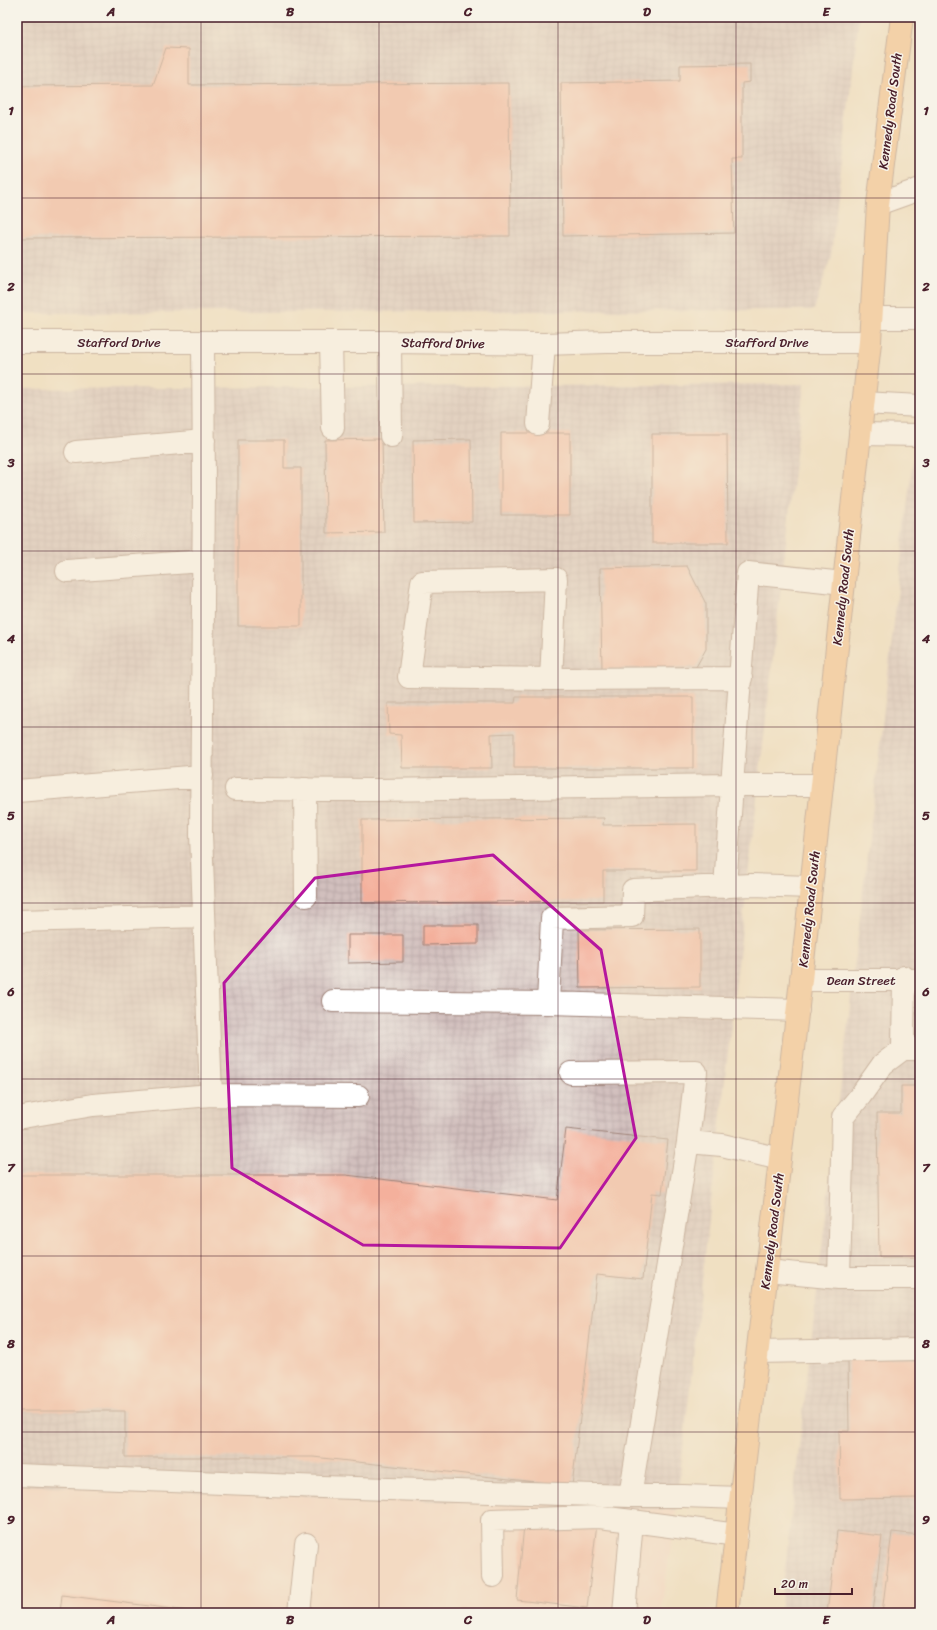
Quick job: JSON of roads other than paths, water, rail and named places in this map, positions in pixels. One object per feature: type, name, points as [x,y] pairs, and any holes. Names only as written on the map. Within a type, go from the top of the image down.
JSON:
[{"type":"main road","name":"Kennedy Road South","points":[[727,1613],[798,1010],[870,342],[878,204],[902,17]]},
{"type":"street","points":[[878,204],[920,189]]},
{"type":"street","points":[[872,318],[920,318]]},
{"type":"street","name":"Stafford Drive","points":[[17,342],[390,342],[544,344],[622,342],[870,342]]},
{"type":"street","points":[[203,342],[204,441],[201,834],[211,1095]]},
{"type":"street","points":[[330,342],[333,428]]},
{"type":"street","points":[[390,342],[391,436]]},
{"type":"street","points":[[538,424],[544,344]]},
{"type":"street","points":[[863,403],[920,406]]},
{"type":"street","points":[[860,434],[920,435]]},
{"type":"street","points":[[76,452],[204,441]]},
{"type":"street","points":[[67,571],[203,561]]},
{"type":"street","points":[[725,887],[748,573],[844,583]]},
{"type":"street","points":[[551,679],[556,579],[422,582],[410,677],[551,679],[741,678]]},
{"type":"street","points":[[17,791],[202,776]]},
{"type":"street","points":[[236,789],[822,785]]},
{"type":"street","points":[[305,789],[306,896]]},
{"type":"street","points":[[548,1003],[552,918],[632,916],[633,890],[752,886],[811,887]]},
{"type":"street","points":[[17,921],[204,916]]},
{"type":"street","points":[[839,1278],[842,1117],[861,1095],[883,1064],[911,1049],[909,979]]},
{"type":"street","name":"Dean Street","points":[[801,980],[909,979]]},
{"type":"street","points":[[333,1001],[548,1003],[798,1010]]},
{"type":"street","points":[[571,1073],[696,1072],[688,1142],[630,1496]]},
{"type":"street","points":[[17,1118],[93,1105],[211,1095],[358,1096]]},
{"type":"street","points":[[688,1142],[722,1145],[780,1160]]},
{"type":"street","points":[[767,1271],[839,1278],[920,1278]]},
{"type":"street","points":[[758,1352],[920,1349]]},
{"type":"street","points":[[17,1476],[322,1487],[741,1498]]},
{"type":"street","points":[[493,1576],[492,1520],[599,1517],[736,1535]]},
{"type":"street","points":[[624,1613],[632,1521]]},
{"type":"street","points":[[299,1613],[306,1544]]}]
